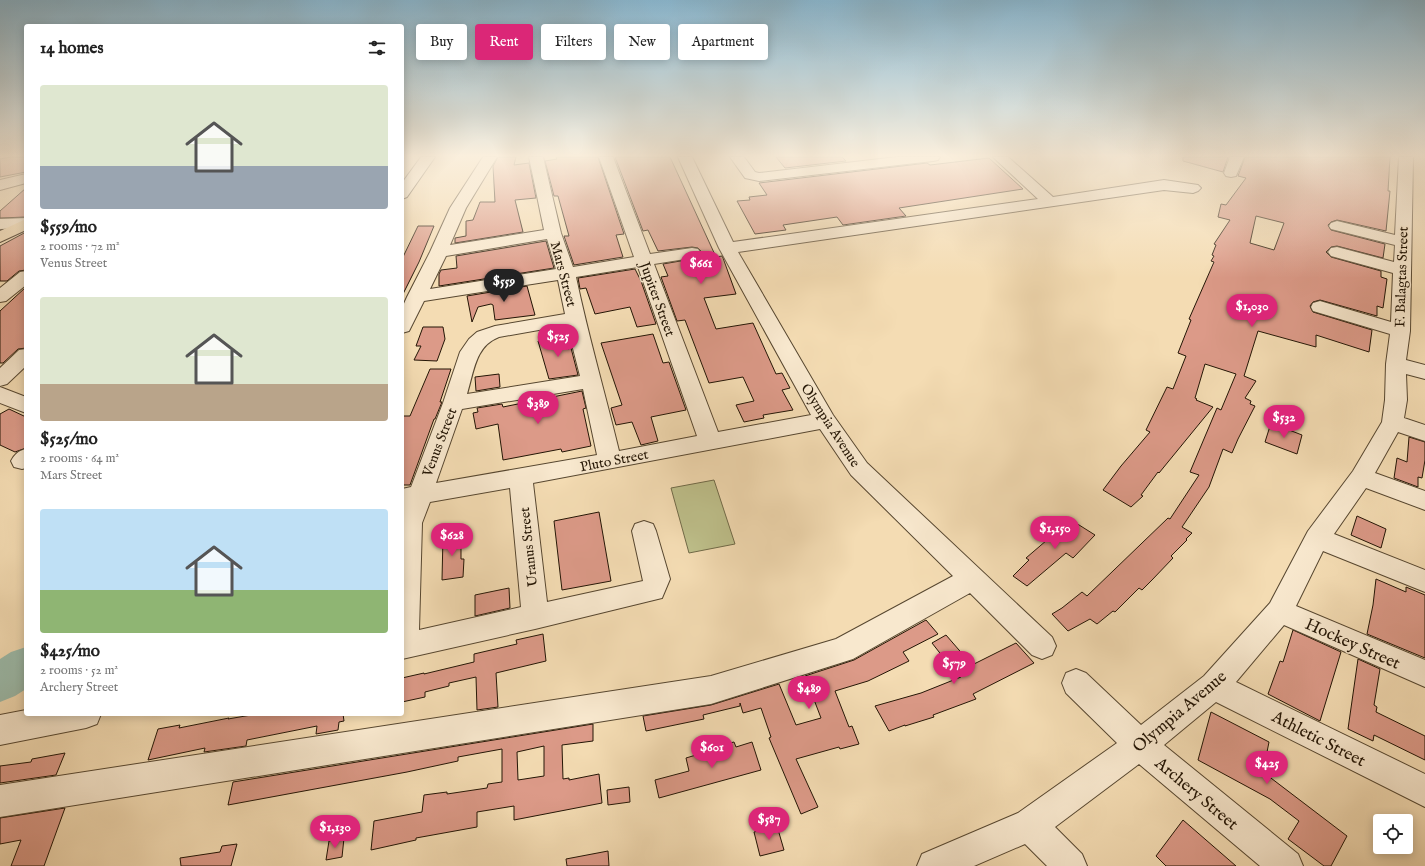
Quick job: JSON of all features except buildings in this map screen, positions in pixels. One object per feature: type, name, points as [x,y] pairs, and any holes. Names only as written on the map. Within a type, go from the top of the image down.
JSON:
[{"type":"main road","points":[[0,237],[24,224]]},
{"type":"street","points":[[404,323],[439,252],[458,208],[465,197]]},
{"type":"street","name":"Mars Street","points":[[545,197],[553,233],[566,273],[575,318],[592,381],[610,461]]},
{"type":"street","name":"Jupiter Street","points":[[621,197],[710,441]]},
{"type":"street","name":"Olympia Avenue","points":[[704,197],[727,248],[825,420],[859,469],[1042,646]]},
{"type":"street","points":[[1045,197],[1050,202]]},
{"type":"street","points":[[727,248],[1081,197]]},
{"type":"street","name":"F. Balagtas Street","points":[[1394,410],[1396,364],[1400,331],[1405,197]]},
{"type":"street","points":[[0,224],[24,223]]},
{"type":"street","points":[[1337,226],[1403,242]]},
{"type":"street","points":[[439,252],[553,233]]},
{"type":"street","points":[[1337,252],[1402,270]]},
{"type":"street","points":[[416,297],[692,253]]},
{"type":"street","points":[[0,297],[24,278]]},
{"type":"street","points":[[1320,307],[1400,331]]},
{"type":"street","name":"Venus Street","points":[[404,645],[410,497],[454,403],[470,352],[476,343],[484,336],[508,328],[575,318]]},
{"type":"street","points":[[0,379],[24,357]]},
{"type":"street","points":[[1396,364],[1425,372]]},
{"type":"street","points":[[454,403],[592,381]]},
{"type":"street","points":[[0,394],[24,405]]},
{"type":"street","points":[[1394,410],[1425,433]]},
{"type":"street","name":"Olympia Avenue","points":[[934,866],[1030,825],[1140,745],[1214,686],[1280,611],[1317,538],[1361,477],[1394,410]]},
{"type":"street","name":"Pluto Street","points":[[410,497],[825,420]]},
{"type":"street","name":"Uranus Street","points":[[521,477],[535,617]]},
{"type":"street","points":[[1361,477],[1425,501]]},
{"type":"street","points":[[404,645],[653,590],[657,579],[644,531]]},
{"type":"street","points":[[1317,538],[1425,581]]},
{"type":"street","points":[[0,801],[711,690],[843,650],[973,578]]},
{"type":"street","name":"Hockey Street","points":[[1280,611],[1425,674]]},
{"type":"street","name":"Archery Street","points":[[1076,683],[1140,745],[1286,866]]},
{"type":"street","name":"Athletic Street","points":[[1214,686],[1425,791]]},
{"type":"street","points":[[0,730],[75,716]]},
{"type":"street","points":[[1030,825],[1070,866]]},
{"type":"green space","points":[[714,480],[735,544],[689,553],[671,488]]},
{"type":"waterway","points":[[0,682],[24,667]]}]
